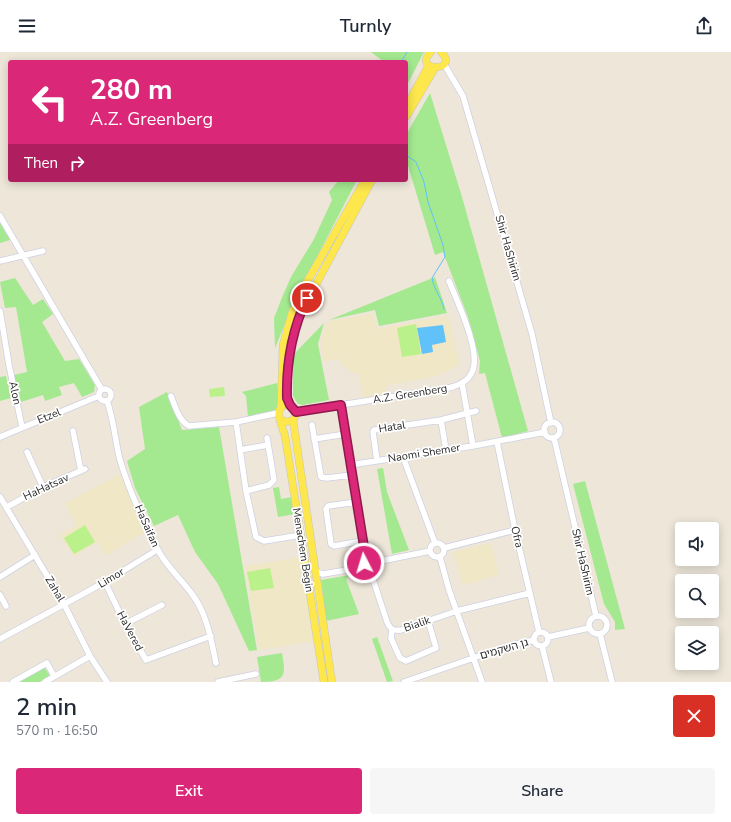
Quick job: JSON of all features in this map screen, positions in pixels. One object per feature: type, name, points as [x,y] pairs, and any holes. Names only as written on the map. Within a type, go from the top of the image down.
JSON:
[{"type":"main road","points":[[431,52],[427,60],[437,66]]},
{"type":"main road","points":[[408,114],[444,53]]},
{"type":"main road","points":[[408,103],[437,66]]},
{"type":"main road","name":"Menachem Begin","points":[[324,682],[285,436],[280,413],[283,345],[292,313],[300,294],[364,182]]},
{"type":"main road","points":[[290,405],[280,413],[286,422],[293,420],[296,412],[290,405],[287,398],[288,358],[299,316],[371,182]]},
{"type":"main road","name":"Menachem Begin","points":[[293,420],[319,575],[332,682]]},
{"type":"street","name":"Shir HaShirim","points":[[437,66],[453,78],[463,96],[524,302],[551,423]]},
{"type":"street","points":[[0,216],[102,390]]},
{"type":"street","points":[[0,261],[43,251]]},
{"type":"street","name":"A.Z. Greenberg","points":[[296,412],[442,389],[462,383],[472,374],[475,359],[465,319],[449,281]]},
{"type":"street","name":"Alon","points":[[0,311],[9,365],[22,427]]},
{"type":"street","points":[[462,383],[473,446]]},
{"type":"street","points":[[107,389],[110,392],[111,396],[107,401],[102,400],[99,396],[102,390],[107,389]]},
{"type":"street","name":"Etzel","points":[[0,437],[99,396]]},
{"type":"street","points":[[171,396],[179,415],[185,424],[189,426],[236,422],[280,413]]},
{"type":"street","name":"HaSaifan","points":[[107,401],[112,416],[120,460],[157,550],[193,596],[204,615],[211,636],[216,663]]},
{"type":"street","name":"Bialik","points":[[341,405],[366,565],[387,622],[392,630],[401,630],[457,611],[530,593]]},
{"type":"street","name":"Hatal","points":[[377,460],[374,430],[441,420],[476,410]]},
{"type":"street","points":[[441,420],[446,450]]},
{"type":"street","points":[[236,422],[246,491],[256,537],[264,541],[301,535]]},
{"type":"street","points":[[551,423],[558,424],[560,429],[559,434],[554,438],[550,438],[545,432],[545,426],[551,423]]},
{"type":"street","points":[[312,425],[321,477],[327,478],[352,475]]},
{"type":"street","name":"HaHatsav","points":[[7,508],[43,487],[83,470],[73,431]]},
{"type":"street","name":"Naomi Shemer","points":[[350,465],[497,442],[545,432]]},
{"type":"street","points":[[314,439],[346,434]]},
{"type":"street","points":[[246,491],[272,483],[274,480],[267,438]]},
{"type":"street","name":"Shir HaShirim","points":[[554,438],[596,616]]},
{"type":"street","name":"Ofra","points":[[497,442],[515,530],[539,632]]},
{"type":"street","points":[[240,450],[268,445]]},
{"type":"street","points":[[27,452],[43,487]]},
{"type":"street","points":[[403,457],[435,543]]},
{"type":"street","name":"Zahal","points":[[0,496],[64,604],[90,656],[107,682]]},
{"type":"street","points":[[356,502],[328,506],[326,509],[331,544],[334,546],[362,541]]},
{"type":"street","points":[[444,548],[515,530]]},
{"type":"street","points":[[435,543],[440,544],[444,548]]},
{"type":"street","points":[[430,552],[431,547],[435,543]]},
{"type":"street","points":[[440,557],[444,553],[444,548]]},
{"type":"street","name":"Limor","points":[[0,639],[105,582],[157,550]]},
{"type":"street","points":[[430,552],[433,556],[440,557]]},
{"type":"street","points":[[376,562],[430,552]]},
{"type":"street","points":[[0,577],[35,555]]},
{"type":"street","points":[[440,557],[449,590],[482,682]]},
{"type":"street","points":[[366,565],[372,558],[376,562]]},
{"type":"street","points":[[319,575],[366,565],[375,568],[376,562]]},
{"type":"street","name":"HaVered","points":[[105,582],[125,624],[146,660],[211,636]]},
{"type":"street","points":[[0,595],[6,606]]},
{"type":"street","points":[[125,624],[162,605]]},
{"type":"street","points":[[596,616],[604,618],[607,624],[606,630],[600,634],[594,634],[589,628],[590,620],[596,616]]},
{"type":"street","points":[[392,630],[391,638],[400,658],[406,661],[436,648],[428,620]]},
{"type":"street","points":[[548,637],[589,628]]},
{"type":"street","points":[[542,646],[536,644],[534,635],[539,632],[545,633],[548,637]]},
{"type":"street","points":[[600,634],[612,682]]},
{"type":"street","points":[[542,646],[547,643],[548,637]]},
{"type":"street","name":"גן השקמים","points":[[404,682],[474,657],[534,640]]},
{"type":"street","points":[[542,646],[551,682]]},
{"type":"street","points":[[45,682],[90,656]]},
{"type":"street","points":[[13,682],[47,663],[54,676]]},
{"type":"street","points":[[218,682],[243,680],[256,674]]},
{"type":"shaded area","points":[[373,313],[377,329],[449,315],[460,365],[437,376],[386,386],[387,395],[363,398],[359,374],[355,374],[342,365],[340,359],[324,361],[321,340],[327,322]]},
{"type":"shaded area","points":[[120,474],[145,532],[105,556],[98,542],[74,557],[60,535],[76,526],[65,503]]},
{"type":"shaded area","points":[[491,543],[499,575],[463,585],[453,552]]},
{"type":"shaded area","points":[[300,557],[314,641],[259,650],[245,566]]},
{"type":"green space","points":[[371,52],[424,52],[408,83],[408,60],[381,60]]},
{"type":"green space","points":[[430,93],[462,197],[528,431],[502,438],[485,373],[479,374],[480,361],[468,317],[443,252],[435,255],[408,166],[408,132]]},
{"type":"green space","points":[[337,182],[356,182],[297,295],[275,348],[274,318],[291,277],[314,239],[332,200],[329,192]]},
{"type":"green space","points":[[0,223],[10,240],[0,243]]},
{"type":"green space","points":[[435,277],[447,313],[379,326],[375,310],[329,320]]},
{"type":"green space","points":[[15,278],[33,305],[43,299],[53,314],[42,322],[65,361],[79,359],[95,385],[94,392],[82,397],[74,383],[59,387],[62,395],[45,401],[43,395],[21,402],[14,375],[27,372],[16,307],[5,308],[0,282]]},
{"type":"green space","points":[[324,323],[318,344],[329,400],[302,405],[298,404],[293,396],[293,355]]},
{"type":"green space","points":[[416,324],[421,354],[402,357],[397,328]]},
{"type":"green space","points":[[6,376],[11,398],[0,401],[0,377]]},
{"type":"green space","points":[[277,383],[280,404],[276,410],[248,417],[246,396],[242,392]]},
{"type":"green space","points":[[224,387],[225,396],[210,397],[209,389]]},
{"type":"green space","points":[[167,392],[182,430],[219,427],[257,650],[249,651],[218,584],[195,552],[178,515],[154,526],[135,488],[127,461],[145,449],[139,407]]},
{"type":"green space","points":[[383,468],[387,492],[409,550],[392,554],[377,469]]},
{"type":"green space","points":[[585,481],[625,629],[615,630],[615,622],[604,604],[573,484]]},
{"type":"green space","points":[[279,487],[281,499],[292,497],[295,514],[278,517],[273,488]]},
{"type":"green space","points":[[85,525],[95,542],[74,554],[64,538]]},
{"type":"green space","points":[[270,568],[274,588],[251,591],[247,572]]},
{"type":"green space","points":[[350,575],[346,579],[359,614],[326,621],[321,580]]},
{"type":"green space","points":[[377,637],[393,681],[387,682],[372,639]]},
{"type":"green space","points":[[282,653],[284,672],[280,679],[269,682],[261,682],[257,657]]},
{"type":"green space","points":[[44,667],[50,676],[39,682],[18,682]]},
{"type":"water","points":[[443,325],[446,342],[432,345],[433,352],[422,354],[417,328]]},
{"type":"waterway","points":[[402,60],[407,52]]},
{"type":"waterway","points":[[408,156],[416,162],[424,182],[428,202],[443,245],[445,257],[432,278],[444,309]]},
{"type":"route","points":[[307,298],[299,316],[290,347],[288,358],[287,398],[288,402],[296,412],[341,405],[366,559],[364,563]]}]
